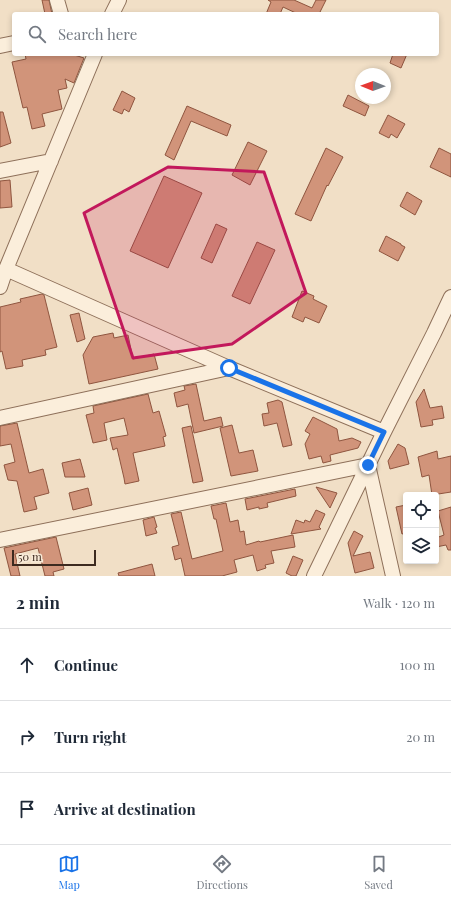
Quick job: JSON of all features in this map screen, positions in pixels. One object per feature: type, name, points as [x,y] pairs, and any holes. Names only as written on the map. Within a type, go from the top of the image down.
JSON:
[{"type":"street","points":[[57,0],[60,12]]},
{"type":"street","points":[[113,12],[119,0]]},
{"type":"street","points":[[0,46],[12,43]]},
{"type":"street","points":[[0,287],[94,56]]},
{"type":"street","points":[[0,171],[51,161]]},
{"type":"street","points":[[6,270],[229,368],[384,432]]},
{"type":"street","points":[[314,576],[451,297]]},
{"type":"street","points":[[0,418],[229,368]]},
{"type":"street","points":[[0,540],[368,465]]},
{"type":"street","points":[[368,465],[393,576]]},
{"type":"highlighted area","points":[[168,167],[264,172],[306,293],[232,344],[133,358],[84,213]]},
{"type":"building","points":[[42,0],[49,0],[52,12],[45,12]]},
{"type":"building","points":[[268,0],[294,0],[312,8],[316,0],[326,0],[320,12],[294,12],[283,7],[281,12],[267,12],[271,2]]},
{"type":"building","points":[[25,56],[78,56],[84,58],[74,83],[65,79],[67,88],[58,90],[62,109],[42,114],[45,126],[32,129],[27,107],[23,108],[12,62],[26,59]]},
{"type":"building","points":[[392,56],[406,56],[401,68],[390,63]]},
{"type":"building","points":[[122,91],[135,98],[129,112],[124,109],[122,114],[113,110]]},
{"type":"building","points":[[348,95],[355,99],[355,104],[365,104],[369,106],[365,116],[343,106]]},
{"type":"building","points":[[187,106],[231,125],[227,136],[191,121],[174,160],[165,155]]},
{"type":"building","points":[[0,112],[3,112],[11,143],[0,147]]},
{"type":"building","points":[[388,115],[405,124],[397,138],[391,134],[389,138],[379,133]]},
{"type":"building","points":[[248,142],[267,151],[250,185],[232,175]]},
{"type":"building","points":[[326,148],[343,157],[328,186],[327,185],[311,221],[295,214]]},
{"type":"building","points":[[439,148],[451,154],[451,177],[430,167]]},
{"type":"building","points":[[164,176],[202,193],[168,268],[130,251]]},
{"type":"building","points":[[10,180],[12,207],[0,208],[0,181]]},
{"type":"building","points":[[407,192],[422,201],[415,215],[400,206]]},
{"type":"building","points":[[216,224],[227,229],[212,263],[201,258]]},
{"type":"building","points":[[386,236],[405,247],[398,261],[379,251]]},
{"type":"building","points":[[257,242],[275,250],[250,304],[232,296]]},
{"type":"building","points":[[302,291],[314,296],[313,299],[327,306],[319,323],[305,317],[303,322],[292,317]]},
{"type":"building","points":[[42,294],[44,295],[57,347],[45,350],[46,355],[22,360],[23,366],[6,369],[2,351],[0,352],[0,307],[21,302],[20,299]]},
{"type":"building","points":[[79,313],[85,339],[77,342],[70,315]]},
{"type":"building","points":[[113,333],[114,338],[128,335],[133,359],[154,354],[158,369],[89,384],[83,355],[93,337]]},
{"type":"building","points":[[196,384],[204,421],[221,417],[223,426],[194,433],[188,404],[177,407],[174,393],[185,390],[184,386]]},
{"type":"building","points":[[424,389],[430,408],[442,406],[444,418],[432,420],[433,425],[421,427],[416,402]]},
{"type":"building","points":[[148,394],[153,413],[159,411],[166,436],[163,437],[165,446],[133,453],[139,481],[125,484],[117,448],[113,450],[110,438],[128,435],[124,418],[104,423],[107,440],[93,443],[86,415],[94,413],[93,406]]},
{"type":"building","points":[[278,400],[282,402],[292,445],[283,447],[277,423],[264,426],[262,414],[269,413],[267,403]]},
{"type":"building","points":[[313,417],[337,429],[339,441],[352,438],[361,442],[358,448],[330,455],[331,461],[323,463],[321,456],[309,459],[305,444],[310,434],[305,431]]},
{"type":"building","points":[[17,423],[29,473],[43,469],[49,493],[34,497],[37,509],[24,512],[17,481],[8,480],[4,465],[15,462],[11,444],[0,446],[0,426]]},
{"type":"building","points":[[232,425],[239,453],[253,450],[258,471],[231,476],[220,428]]},
{"type":"building","points":[[191,426],[203,481],[193,483],[182,428]]},
{"type":"building","points":[[398,444],[405,448],[409,464],[390,469],[388,461]]},
{"type":"building","points":[[437,451],[438,459],[451,456],[451,492],[439,494],[439,492],[432,492],[429,475],[422,477],[418,457]]},
{"type":"building","points":[[80,459],[85,477],[65,477],[62,463]]},
{"type":"building","points":[[316,487],[337,493],[330,508]]},
{"type":"building","points":[[88,488],[92,505],[73,510],[69,493]]},
{"type":"building","points":[[295,489],[296,496],[267,503],[268,507],[259,509],[259,507],[247,510],[245,499]]},
{"type":"building","points":[[226,503],[230,522],[238,520],[240,532],[244,531],[246,545],[259,541],[293,535],[295,547],[271,551],[274,563],[265,565],[266,568],[257,571],[253,555],[234,560],[237,572],[222,576],[185,576],[181,558],[175,560],[172,547],[179,545],[171,514],[181,512],[192,559],[223,551],[216,519],[214,519],[211,506]]},
{"type":"building","points":[[403,506],[402,534],[396,507]]},
{"type":"building","points":[[451,507],[451,550],[448,550],[446,545],[439,546],[439,537],[444,535],[439,511]]},
{"type":"building","points":[[316,510],[325,514],[319,527],[321,529],[291,534],[296,520],[304,523],[305,520],[310,522]]},
{"type":"building","points":[[154,517],[157,533],[146,536],[143,520]]},
{"type":"building","points":[[354,531],[363,536],[353,556],[370,552],[374,568],[355,573],[348,543]]},
{"type":"building","points":[[56,537],[64,569],[53,572],[54,576],[45,576],[38,548],[15,554],[20,576],[11,576],[4,548]]},
{"type":"building","points":[[293,556],[303,560],[296,576],[286,573]]},
{"type":"building","points":[[152,564],[155,576],[119,576],[118,573]]},
{"type":"route","points":[[229,368],[384,432],[368,465]]}]
